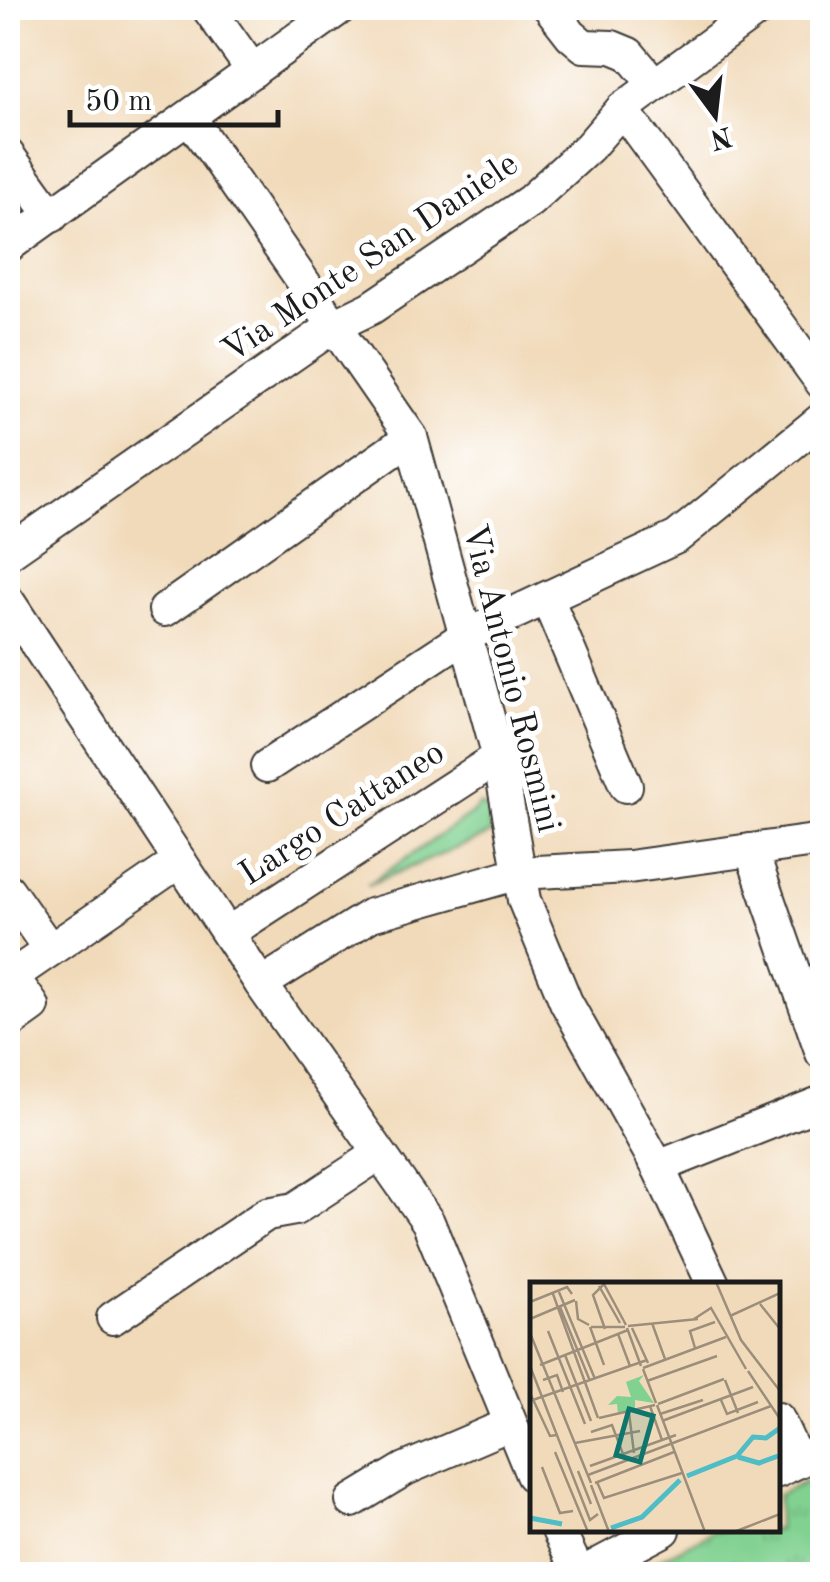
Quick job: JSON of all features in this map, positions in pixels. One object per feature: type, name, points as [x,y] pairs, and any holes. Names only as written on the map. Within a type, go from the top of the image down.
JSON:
[{"type":"street","points":[[208,8],[253,70]]},
{"type":"street","points":[[8,246],[340,8]]},
{"type":"street","points":[[550,8],[571,36],[584,46],[612,47],[629,54],[655,84]]},
{"type":"street","name":"Via Monte San Daniele","points":[[8,553],[334,326],[372,308],[530,201],[589,147],[622,109],[760,8]]},
{"type":"street","points":[[622,109],[822,384]]},
{"type":"street","name":"Via Antonio Rosmini","points":[[188,117],[411,437],[499,757],[524,900],[566,1002],[658,1167],[713,1282]]},
{"type":"street","points":[[8,155],[52,216]]},
{"type":"street","points":[[267,766],[466,636],[677,537],[822,419]]},
{"type":"street","points":[[165,610],[411,437]]},
{"type":"street","points":[[547,598],[626,786]]},
{"type":"street","points":[[8,601],[261,984],[428,1222],[530,1470]]},
{"type":"street","name":"Largo Cattaneo","points":[[228,934],[499,757]]},
{"type":"street","points":[[261,984],[371,915],[519,873],[629,867],[822,840]]},
{"type":"street","points":[[751,850],[822,1053]]},
{"type":"street","points":[[8,1024],[33,1006],[10,978],[180,861]]},
{"type":"street","points":[[8,890],[50,950]]},
{"type":"street","points":[[658,1167],[822,1102]]},
{"type":"street","points":[[113,1318],[267,1214],[295,1209],[379,1154]]},
{"type":"street","points":[[352,1502],[405,1469],[510,1424]]},
{"type":"street","points":[[780,1424],[799,1460]]},
{"type":"street","points":[[559,1532],[580,1574],[660,1532]]},
{"type":"green space","points":[[480,805],[487,808],[491,834],[367,885],[471,814]]},
{"type":"green space","points":[[822,1474],[822,1574],[633,1574],[711,1532],[780,1532],[780,1494]]}]
